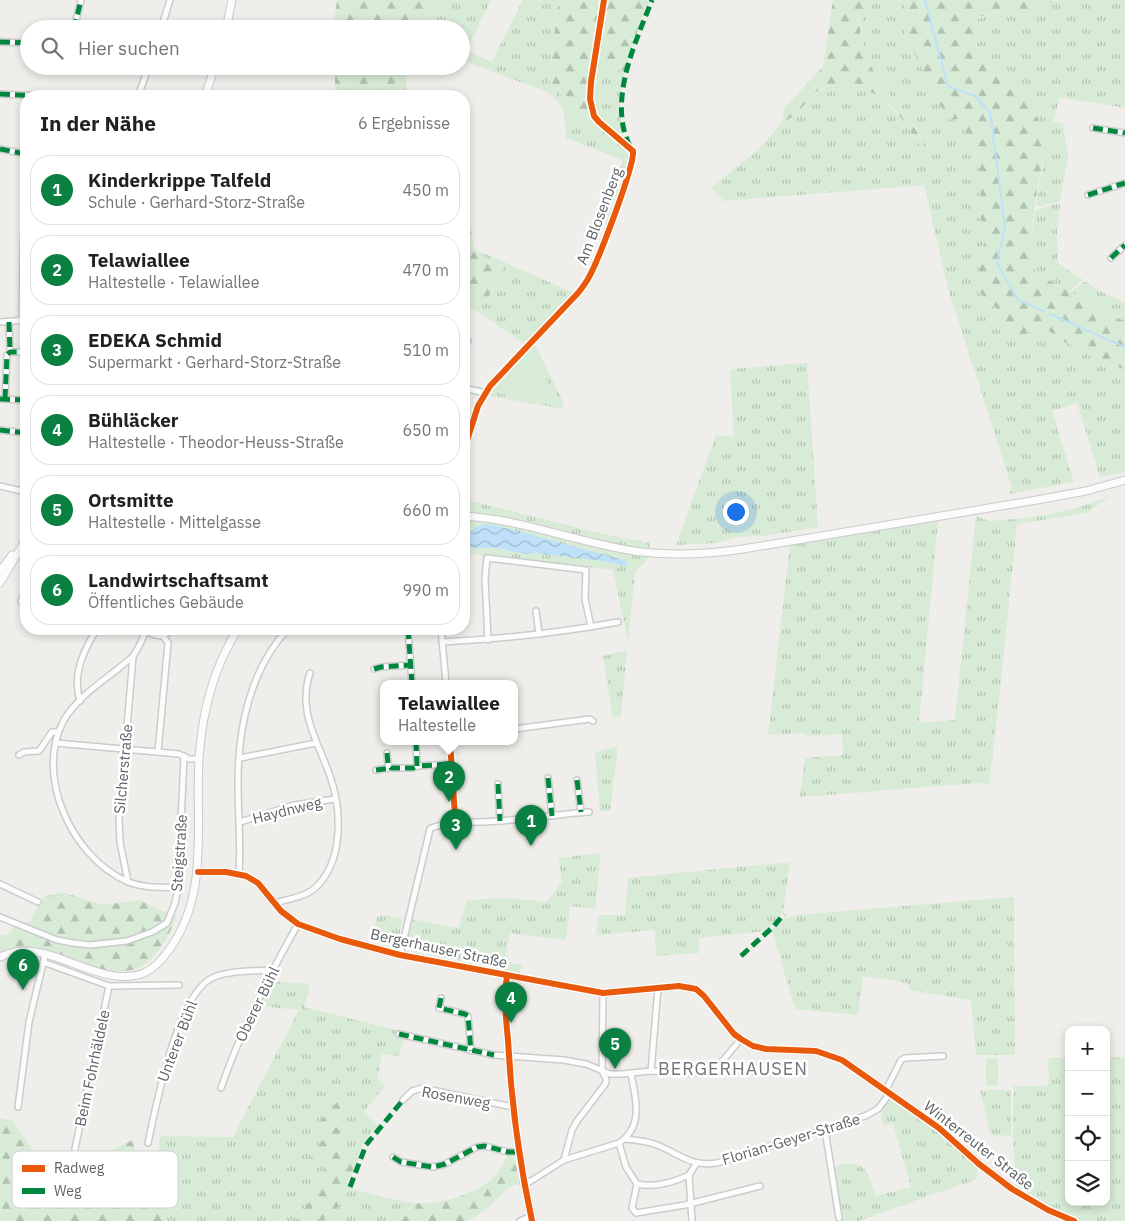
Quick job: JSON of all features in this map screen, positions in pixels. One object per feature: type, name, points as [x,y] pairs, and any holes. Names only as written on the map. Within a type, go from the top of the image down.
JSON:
[{"type":"main road","points":[[228,20],[232,0]]},
{"type":"main road","points":[[207,90],[212,75]]},
{"type":"main road","points":[[470,516],[506,521],[627,550],[668,554],[699,554],[744,549],[1037,500],[1086,491],[1125,480]]},
{"type":"main road","points":[[0,571],[20,546]]},
{"type":"main road","points":[[0,583],[20,548]]},
{"type":"main road","points":[[0,957],[22,951],[95,972],[133,976],[148,971],[162,960],[176,940],[194,893],[198,872],[199,759],[207,700],[220,661],[235,635]]},
{"type":"main road","name":"Bergerhauser Straße","points":[[198,872],[246,876],[258,883],[274,903],[298,924],[334,937],[400,955],[603,993],[686,986],[696,989]]},
{"type":"main road","points":[[507,976],[505,988],[508,1056],[513,1107],[518,1152],[531,1219]]},
{"type":"main road","name":"Winterreuter Straße","points":[[696,989],[708,1000],[724,1022],[741,1040],[753,1046],[766,1049],[826,1053],[850,1064],[940,1128],[979,1164],[1012,1189],[1048,1210],[1074,1221]]},
{"type":"street","points":[[76,20],[81,0]]},
{"type":"street","points":[[164,20],[170,0]]},
{"type":"street","name":"Am Blosenberg","points":[[470,428],[478,406],[490,386],[578,293],[589,278],[633,160],[632,150],[594,116],[590,99],[604,0]]},
{"type":"street","points":[[0,42],[20,43]]},
{"type":"street","points":[[140,90],[146,75]]},
{"type":"street","points":[[0,94],[20,95]]},
{"type":"street","points":[[1093,128],[1125,133]]},
{"type":"street","points":[[0,149],[20,153]]},
{"type":"street","points":[[1088,195],[1125,183]]},
{"type":"street","points":[[1110,258],[1125,245]]},
{"type":"street","points":[[0,322],[20,320]]},
{"type":"street","points":[[8,322],[10,352],[7,355],[3,399],[20,400]]},
{"type":"street","points":[[10,352],[20,352]]},
{"type":"street","points":[[470,389],[486,393]]},
{"type":"street","points":[[0,430],[20,432]]},
{"type":"street","points":[[0,486],[20,491]]},
{"type":"street","points":[[488,640],[485,578],[487,558],[586,570],[585,599],[591,627]]},
{"type":"street","points":[[536,611],[539,634]]},
{"type":"street","points":[[442,642],[488,640],[618,622]]},
{"type":"street","points":[[80,701],[77,677],[80,660],[93,635]]},
{"type":"street","points":[[144,635],[133,657],[80,701],[65,718],[58,732],[56,743],[55,783],[69,826],[84,849],[99,863],[128,882],[178,888]]},
{"type":"street","points":[[155,635],[163,636],[168,643],[158,752]]},
{"type":"street","points":[[239,874],[241,842],[238,779],[242,734],[254,684],[263,663],[284,635]]},
{"type":"street","points":[[409,635],[412,680]]},
{"type":"street","points":[[442,635],[446,680]]},
{"type":"street","name":"Silcherstraße","points":[[128,882],[119,833],[133,657]]},
{"type":"street","points":[[374,669],[380,666],[411,664]]},
{"type":"street","points":[[274,903],[313,890],[324,878],[332,862],[336,846],[337,815],[335,799],[330,776],[312,734],[307,709],[307,686],[310,673]]},
{"type":"street","points":[[518,728],[590,719],[593,721]]},
{"type":"street","points":[[19,755],[24,752],[39,751],[52,732],[58,732]]},
{"type":"street","points":[[56,743],[158,752],[184,756],[189,759],[199,759]]},
{"type":"street","points":[[240,758],[316,743]]},
{"type":"street","points":[[416,745],[417,766]]},
{"type":"street","points":[[450,745],[455,816],[451,824]]},
{"type":"street","points":[[387,752],[388,764],[391,768]]},
{"type":"street","name":"Steigstraße","points":[[0,917],[57,940],[90,945],[127,941],[152,932],[166,923],[175,903],[178,888],[184,756]]},
{"type":"street","points":[[376,770],[452,764]]},
{"type":"street","points":[[548,778],[552,816]]},
{"type":"street","points":[[577,780],[582,812]]},
{"type":"street","points":[[498,784],[500,821]]},
{"type":"street","name":"Haydnweg","points":[[240,822],[294,805],[335,799]]},
{"type":"street","points":[[400,955],[430,828],[451,824],[589,812]]},
{"type":"street","points":[[0,884],[38,902]]},
{"type":"street","name":"Oberer Bühl","points":[[221,1088],[245,1027],[298,924]]},
{"type":"street","points":[[18,1107],[29,1022],[44,958],[109,986],[179,984]]},
{"type":"street","name":"Unterer Bühl","points":[[148,1143],[159,1090],[174,1042],[200,986],[213,977],[260,970],[273,971]]},
{"type":"street","name":"Beim Fohrhäldele","points":[[75,1149],[109,986]]},
{"type":"street","points":[[651,1071],[658,988]]},
{"type":"street","points":[[564,1160],[565,1151],[577,1121],[606,1083],[602,1070],[603,993]]},
{"type":"street","points":[[441,998],[439,1008],[468,1016],[472,1050]]},
{"type":"street","points":[[399,1034],[508,1056],[575,1061],[610,1074],[632,1074],[651,1071],[707,1072],[718,1066],[741,1040]]},
{"type":"street","name":"Florian-Geyer-Straße","points":[[696,1164],[717,1163],[825,1130],[873,1112],[878,1109],[888,1091],[901,1060],[905,1058],[943,1056]]},
{"type":"street","points":[[523,1183],[531,1181],[564,1160],[619,1143],[625,1138],[634,1127],[637,1115],[637,1101],[632,1074]]},
{"type":"street","name":"Rosenweg","points":[[404,1100],[412,1091],[422,1088],[513,1107]]},
{"type":"street","points":[[825,1130],[839,1218]]},
{"type":"street","points":[[625,1138],[658,1145],[696,1164],[689,1175],[692,1221]]},
{"type":"street","points":[[619,1143],[626,1166],[637,1184],[633,1200],[634,1212],[638,1213],[690,1204],[760,1186]]},
{"type":"street","points":[[393,1157],[401,1162],[433,1166],[446,1164],[481,1146],[508,1152],[518,1152]]},
{"type":"street","points":[[637,1184],[654,1186],[689,1175]]},
{"type":"street","points":[[520,1221],[531,1219]]},
{"type":"green space","points":[[337,0],[437,0],[425,20],[334,20]]},
{"type":"green space","points":[[437,0],[491,0],[470,43],[470,20],[425,20]]},
{"type":"green space","points":[[523,0],[561,0],[557,10],[549,81],[562,96],[569,114],[598,136],[603,131],[617,140],[630,155],[631,161],[614,212],[604,233],[607,215],[623,160],[566,138],[562,107],[547,92],[470,63],[470,53],[492,62]]},
{"type":"green space","points":[[561,0],[650,0],[638,29],[625,71],[591,65],[589,83],[591,107],[603,131],[598,136],[569,114],[562,96],[549,81],[557,10]]},
{"type":"green space","points":[[833,0],[872,0],[861,24],[860,35],[869,62],[883,86],[910,121],[926,146],[921,147],[906,124],[890,105],[870,91],[857,87],[827,86],[816,92],[792,117],[782,122],[785,107],[823,67]]},
{"type":"green space","points":[[872,0],[904,0],[907,17],[904,33],[922,68],[963,118],[982,178],[979,212],[986,238],[978,263],[981,294],[1003,317],[1020,348],[1030,331],[1042,326],[1066,343],[1125,370],[1125,472],[1100,477],[1077,403],[1052,411],[1074,482],[1009,494],[1012,488],[948,288],[924,185],[724,201],[711,188],[760,148],[782,122],[793,117],[811,97],[827,86],[853,86],[879,95],[903,121],[921,147],[926,146],[916,128],[879,83],[868,61],[860,35],[863,16]]},
{"type":"green space","points":[[904,0],[1058,0],[1017,17],[1010,7],[977,18],[980,32],[977,42],[978,51],[991,65],[1009,77],[1023,90],[1036,114],[1046,142],[1033,221],[1032,252],[1033,265],[1037,274],[1069,291],[1097,310],[1125,321],[1125,370],[1066,343],[1042,326],[1030,331],[1020,348],[999,312],[981,294],[978,263],[986,238],[979,212],[982,178],[963,118],[948,120],[904,33],[907,17]]},
{"type":"green space","points":[[1058,0],[1125,0],[1125,108],[1060,97],[1053,122],[1063,123],[1068,157],[1060,201],[1042,206],[1036,205],[1045,152],[1015,82],[986,62],[980,55],[977,46],[977,19],[1011,7],[1017,17]]},
{"type":"green space","points":[[594,66],[625,71],[620,102],[623,132],[617,136],[596,115],[591,97]]},
{"type":"green space","points":[[335,75],[406,75],[407,90],[336,90]]},
{"type":"green space","points":[[1060,203],[1057,235],[1058,263],[1083,280],[1069,291],[1037,273],[1034,268],[1031,252],[1035,210]]},
{"type":"green space","points":[[470,229],[474,251],[504,267],[486,302],[470,298]]},
{"type":"green space","points":[[474,251],[481,252],[574,293],[533,339],[525,344],[480,313],[470,309],[470,298],[486,302],[504,267]]},
{"type":"green space","points":[[1085,281],[1096,289],[1125,303],[1125,321],[1097,310],[1071,292]]},
{"type":"green space","points":[[535,344],[561,398],[564,409],[489,396],[492,392],[557,403],[531,348]]},
{"type":"green space","points":[[531,348],[557,403],[492,392]]},
{"type":"green space","points":[[807,363],[818,527],[764,536],[737,537],[716,543],[676,545],[716,435],[734,437],[730,371],[733,369]]},
{"type":"green space","points":[[1110,496],[1087,513],[1017,524],[989,784],[978,783],[800,797],[805,758],[843,755],[842,734],[808,736],[803,733],[768,735],[790,544],[938,521],[919,723],[955,720],[976,515],[990,521],[1036,516],[1067,510]]},
{"type":"green space","points":[[471,501],[598,533],[650,543],[649,557],[635,573],[628,641],[613,570],[470,554]]},
{"type":"green space","points":[[627,651],[621,716],[613,718],[603,656]]},
{"type":"green space","points":[[618,746],[610,811],[600,811],[595,752]]},
{"type":"green space","points":[[601,853],[595,909],[570,906],[566,940],[510,933],[504,961],[522,965],[520,973],[412,951],[409,948],[407,942],[411,919],[459,928],[467,900],[508,898],[546,902],[562,882],[559,858]]},
{"type":"green space","points":[[790,862],[783,911],[780,917],[766,931],[699,938],[699,953],[656,956],[655,930],[596,935],[599,915],[625,915],[628,878]]},
{"type":"green space","points":[[62,892],[103,905],[140,900],[177,917],[163,944],[151,959],[138,968],[123,971],[88,966],[37,949],[19,947],[0,952],[0,935],[10,934],[14,926],[30,921],[44,897]]},
{"type":"green space","points":[[1014,897],[1015,1055],[976,1055],[971,1000],[909,990],[908,983],[863,976],[858,1015],[795,1009],[772,930],[783,919],[797,915]]},
{"type":"green space","points":[[383,915],[403,919],[398,940],[386,945],[372,937],[370,928],[375,926],[377,917]]},
{"type":"green space","points":[[271,981],[307,984],[310,988],[304,1007],[396,1030],[404,1039],[399,1056],[382,1054],[377,1079],[385,1086],[364,1111],[378,1125],[364,1142],[347,1183],[349,1188],[413,1203],[402,1221],[168,1221],[161,1208],[178,1208],[178,1151],[159,1151],[160,1136],[233,1137],[299,1010],[259,1006]]},
{"type":"green space","points":[[1125,1057],[1125,1221],[1081,1221],[1040,1203],[1040,1201],[1016,1187],[1013,1136],[1014,1086],[1046,1086],[1049,1083],[1048,1058],[1065,1058],[1065,1206],[1110,1206],[1110,1058]]},
{"type":"green space","points":[[986,1058],[998,1058],[998,1086],[986,1086]]},
{"type":"green space","points":[[980,1090],[1011,1090],[1011,1136],[991,1135]]},
{"type":"green space","points":[[340,1099],[344,1099],[348,1103],[333,1124],[340,1130],[319,1166],[305,1179],[300,1175],[327,1133],[321,1120]]},
{"type":"green space","points":[[894,1100],[942,1135],[977,1168],[977,1179],[858,1221],[841,1221],[840,1217],[842,1215],[834,1168],[846,1164],[859,1165],[867,1172],[876,1196],[911,1187],[893,1123],[884,1126],[883,1122],[882,1114],[884,1107]]},
{"type":"green space","points":[[0,1118],[13,1121],[35,1151],[12,1151],[12,1208],[161,1208],[168,1221],[0,1221]]},
{"type":"green space","points":[[133,1140],[135,1151],[109,1151]]},
{"type":"green space","points":[[339,1145],[359,1158],[347,1182],[349,1188],[345,1198],[322,1221],[314,1218],[311,1221],[296,1221],[315,1194]]},
{"type":"green space","points":[[508,1155],[514,1158],[520,1183],[508,1188],[488,1208],[468,1221],[402,1221],[413,1203],[434,1203],[458,1197],[479,1188],[496,1175]]},
{"type":"water","points":[[484,524],[502,527],[624,560],[628,563],[625,566],[603,561],[537,553],[526,554],[500,548],[470,547],[470,532]]},
{"type":"waterway","points":[[925,0],[948,86],[975,96],[990,112],[1005,226],[997,263],[1018,300],[1044,311]]},
{"type":"waterway","points":[[1050,314],[1125,347]]},
{"type":"marked path","points":[[76,20],[81,0]]},
{"type":"marked path","points":[[630,146],[622,119],[623,89],[634,46],[652,0]]},
{"type":"marked path","points":[[0,42],[20,43]]},
{"type":"marked path","points":[[0,94],[20,95]]},
{"type":"marked path","points":[[1093,128],[1125,133]]},
{"type":"marked path","points":[[0,149],[20,153]]},
{"type":"marked path","points":[[1088,195],[1125,183]]},
{"type":"marked path","points":[[1111,258],[1125,245]]},
{"type":"marked path","points":[[9,322],[10,352]]},
{"type":"marked path","points":[[5,399],[7,355],[10,352],[20,352]]},
{"type":"marked path","points":[[0,399],[20,400]]},
{"type":"marked path","points":[[0,430],[20,432]]},
{"type":"marked path","points":[[408,635],[412,680]]},
{"type":"marked path","points":[[374,669],[411,665]]},
{"type":"marked path","points":[[416,745],[417,766],[452,764]]},
{"type":"marked path","points":[[387,753],[388,764],[391,768],[413,768],[417,766]]},
{"type":"marked path","points":[[376,770],[391,768]]},
{"type":"marked path","points":[[548,778],[552,816]]},
{"type":"marked path","points":[[577,780],[581,812]]},
{"type":"marked path","points":[[498,784],[500,821]]},
{"type":"marked path","points":[[741,956],[774,926],[784,914]]},
{"type":"marked path","points":[[441,998],[439,1008],[468,1016],[471,1051]]},
{"type":"marked path","points":[[399,1034],[494,1055]]},
{"type":"marked path","points":[[350,1187],[366,1145],[403,1100]]},
{"type":"marked path","points":[[393,1157],[401,1162],[433,1167],[445,1164],[477,1147],[485,1146],[508,1152],[518,1152]]},
{"type":"cycle path","points":[[470,431],[478,406],[490,386],[578,293],[587,281],[594,268],[628,174],[633,151],[594,116],[590,99],[604,0]]},
{"type":"cycle path","points":[[450,745],[455,816],[451,824]]},
{"type":"cycle path","points":[[198,872],[226,872],[246,876],[258,883],[281,911],[298,924],[340,939],[400,955],[603,993],[679,986],[696,989],[704,996],[734,1034],[741,1039],[753,1046],[766,1049],[816,1051],[842,1060],[939,1128],[979,1164],[1012,1189],[1048,1210],[1074,1221]]},
{"type":"cycle path","points":[[507,976],[505,1008],[513,1108],[519,1153],[532,1221]]},
{"type":"place","name":"Telawiallee","points":[[449,802]]},
{"type":"place","name":"Kinderkrippe Talfeld","points":[[531,846]]},
{"type":"place","name":"EDEKA Schmid","points":[[456,850]]},
{"type":"place","name":"Landwirtschaftsamt","points":[[23,990]]},
{"type":"place","name":"Bühläcker","points":[[511,1023]]},
{"type":"place","name":"Ortsmitte","points":[[615,1069]]},
{"type":"district","name":"BERGERHAUSEN","points":[[733,1068]]}]
